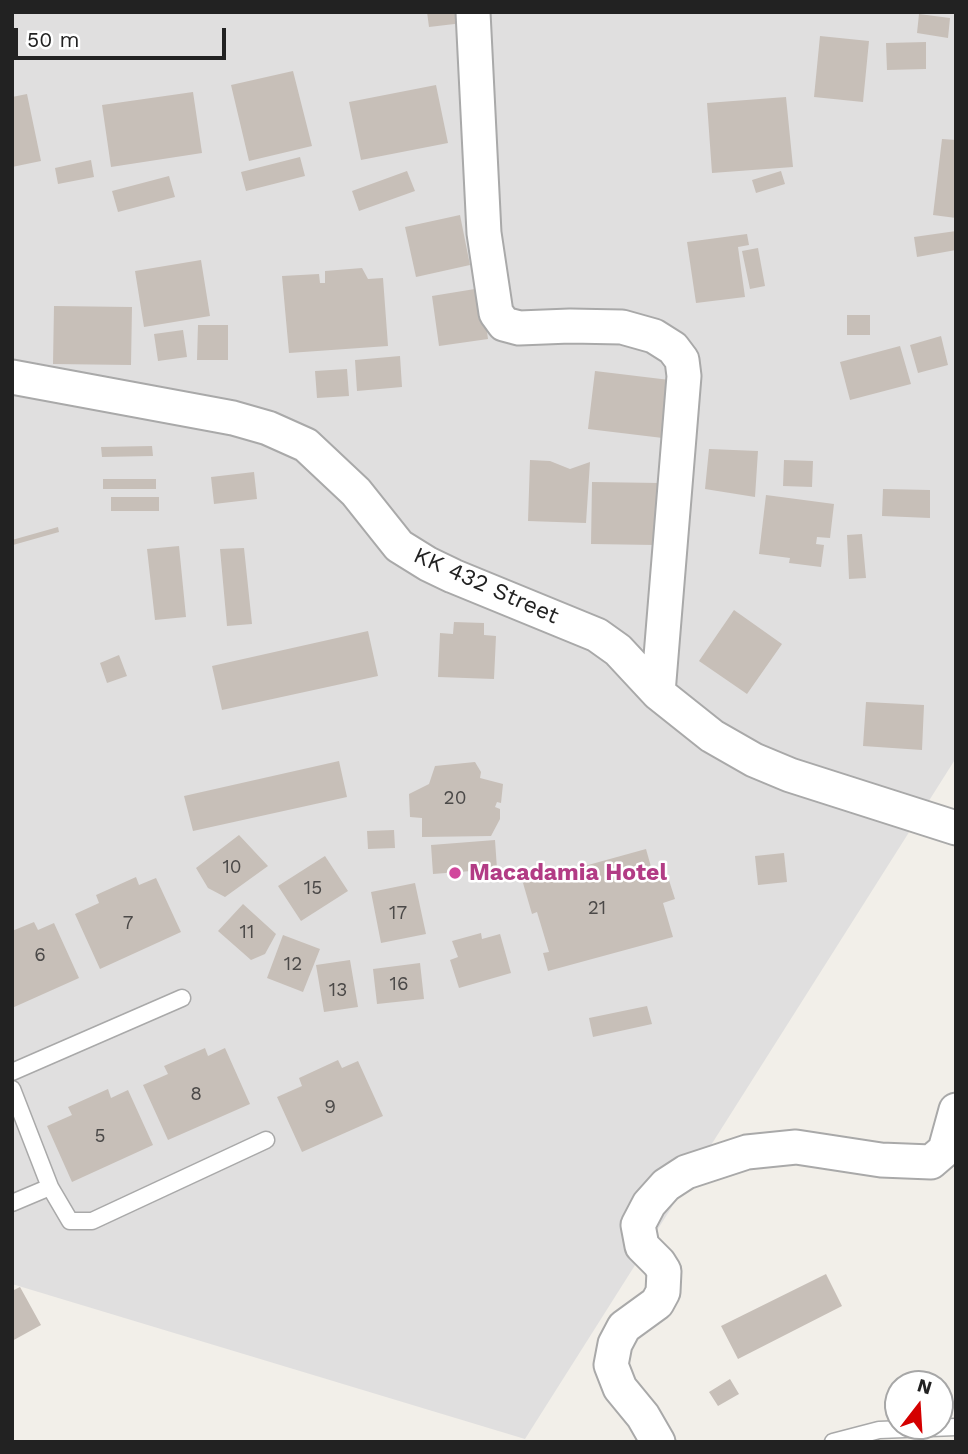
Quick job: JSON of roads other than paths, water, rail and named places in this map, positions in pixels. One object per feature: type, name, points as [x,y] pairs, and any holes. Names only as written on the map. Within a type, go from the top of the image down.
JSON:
[{"type":"street","points":[[473,12],[484,233],[496,313],[504,324],[519,328],[622,327],[654,336],[673,348],[682,360],[684,376],[658,693]]},
{"type":"street","name":"KK 432 Street","points":[[12,377],[233,418],[268,428],[306,445],[356,492],[399,546],[428,565],[597,635],[618,650],[658,693],[712,736],[754,760],[790,775],[956,828]]},
{"type":"street","points":[[658,1442],[643,1416],[620,1388],[611,1365],[615,1344],[624,1327],[657,1303],[663,1292],[664,1272],[642,1246],[638,1225],[657,1194],[686,1172],[747,1152],[796,1147],[881,1160],[931,1162],[945,1150],[956,1110]]},
{"type":"lane","points":[[12,1072],[182,998]]},
{"type":"lane","points":[[12,1090],[50,1187],[70,1221],[92,1221],[265,1140]]},
{"type":"lane","points":[[12,1203],[50,1187]]},
{"type":"lane","points":[[833,1442],[879,1430],[956,1427]]},
{"type":"place","name":"Macadamia Hotel","points":[[455,873]]}]
